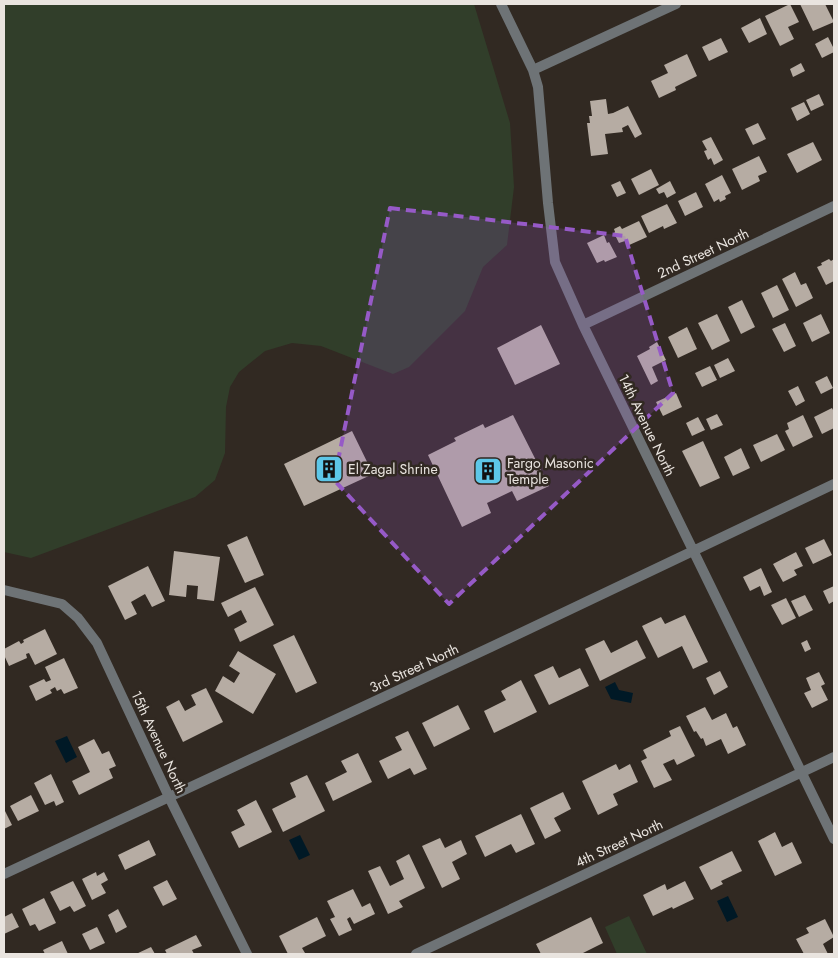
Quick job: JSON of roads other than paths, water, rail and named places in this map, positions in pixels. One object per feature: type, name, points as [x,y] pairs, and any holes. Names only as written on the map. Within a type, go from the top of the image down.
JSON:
[{"type":"street","name":"14th Avenue North","points":[[501,4],[533,70],[538,87],[555,262],[583,325],[834,839]]},
{"type":"street","points":[[533,70],[676,4]]},
{"type":"street","name":"2nd Street North","points":[[583,325],[834,206]]},
{"type":"street","name":"3rd Street North","points":[[4,874],[483,651],[834,484]]},
{"type":"street","name":"15th Avenue North","points":[[5,592],[62,604],[78,618],[97,643],[169,797],[246,954]]},
{"type":"street","name":"4th Street North","points":[[416,954],[834,757]]},
{"type":"water","points":[[615,682],[619,690],[633,693],[631,703],[611,699],[605,687]]},
{"type":"water","points":[[67,736],[77,757],[66,763],[55,741]]},
{"type":"water","points":[[300,835],[310,855],[299,860],[289,840]]},
{"type":"water","points":[[728,896],[738,917],[727,922],[717,901]]},
{"type":"place","name":"El Zagal Shrine","points":[[329,469]]},
{"type":"place","name":"Fargo Masonic Temple","points":[[488,471]]}]
